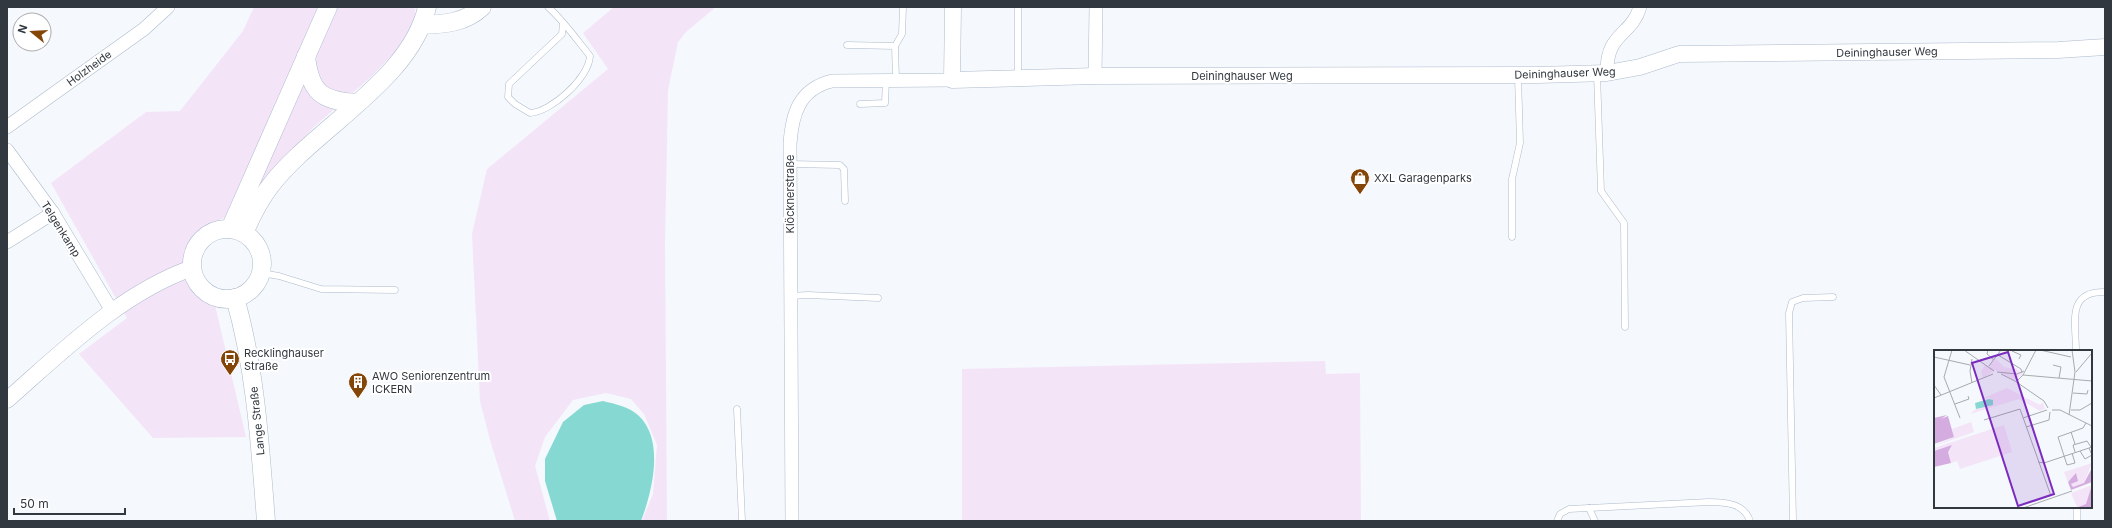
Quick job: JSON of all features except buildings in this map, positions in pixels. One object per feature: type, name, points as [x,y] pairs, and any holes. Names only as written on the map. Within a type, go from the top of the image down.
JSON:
[{"type":"main road","points":[[237,230],[306,56],[328,7]]},
{"type":"main road","points":[[237,230],[271,185],[296,159],[394,67],[410,48],[422,25],[427,7]]},
{"type":"main road","points":[[422,25],[460,21],[473,16],[482,7]]},
{"type":"main road","points":[[306,56],[310,81],[317,91],[327,98],[342,102],[357,103]]},
{"type":"main road","points":[[219,230],[237,230],[252,239],[259,248],[262,258],[261,273],[254,288],[245,294],[235,298],[220,298],[207,293],[200,286],[192,268],[195,249],[208,234],[219,230]]},
{"type":"main road","name":"Lange Straße","points":[[235,298],[248,353],[255,396],[266,521]]},
{"type":"street","name":"Holzheide","points":[[7,127],[144,29],[168,7]]},
{"type":"street","points":[[952,80],[953,7]]},
{"type":"street","points":[[1095,76],[1096,7]]},
{"type":"street","points":[[1602,73],[1611,45],[1638,15],[1640,7]]},
{"type":"street","name":"Deininghauser Weg","points":[[952,80],[1095,76],[1518,75],[1602,73],[1640,68],[1679,54],[2058,50],[2105,48]]},
{"type":"street","name":"Klöcknerstraße","points":[[792,521],[790,296],[791,122],[800,102],[819,84],[832,81],[952,80]]},
{"type":"street","name":"Telgenkamp","points":[[7,150],[53,214],[112,311]]},
{"type":"street","points":[[7,242],[53,214]]},
{"type":"street","points":[[7,400],[112,311],[172,275],[192,268]]},
{"type":"lane","points":[[860,104],[884,103],[891,80],[895,46],[902,34],[903,7]]},
{"type":"lane","points":[[1018,7],[1018,78]]},
{"type":"lane","points":[[551,8],[590,56],[589,63],[585,73],[560,98],[542,111],[530,113],[515,104],[508,97],[509,84],[562,34],[563,23]]},
{"type":"lane","points":[[847,45],[895,46]]},
{"type":"lane","points":[[1602,73],[1601,192],[1624,223],[1625,327]]},
{"type":"lane","points":[[1512,237],[1512,179],[1520,143],[1518,75]]},
{"type":"lane","points":[[790,164],[840,165],[844,168],[845,201]]},
{"type":"lane","points":[[261,273],[279,276],[321,288],[395,290]]},
{"type":"lane","points":[[2076,350],[2075,310],[2077,303],[2086,295],[2094,292],[2105,292]]},
{"type":"lane","points":[[790,296],[808,295],[878,298]]},
{"type":"lane","points":[[1793,521],[1790,313],[1792,302],[1798,300],[1833,297]]},
{"type":"lane","points":[[737,409],[742,521]]},
{"type":"lane","points":[[1557,521],[1560,514],[1565,510],[1726,502],[1744,510],[1750,521]]},
{"type":"lane","points":[[1589,508],[1595,521]]},
{"type":"lane","points":[[2077,508],[2077,521]]},
{"type":"shaded area","points":[[254,7],[415,7],[415,18],[406,40],[372,76],[316,125],[271,171],[241,221],[224,218],[210,225],[184,250],[192,291],[215,305],[246,437],[153,438],[79,354],[127,318],[51,183],[146,112],[180,111],[243,31]]},
{"type":"shaded area","points":[[614,7],[716,7],[686,32],[678,42],[668,90],[665,243],[667,521],[642,521],[653,494],[657,445],[644,414],[631,399],[606,393],[573,400],[545,437],[535,466],[550,521],[515,521],[490,440],[480,401],[472,234],[487,169],[608,69],[583,33]]},
{"type":"shaded area","points":[[1325,361],[1326,374],[1360,373],[1361,521],[962,521],[962,369]]},
{"type":"shaded area","points":[[603,401],[622,406],[639,416],[647,426],[652,439],[654,467],[652,482],[641,521],[557,521],[545,481],[545,459],[563,422],[584,405]]},
{"type":"place","name":"XXL Garagenparks","points":[[1360,195]]},
{"type":"place","name":"Recklinghauser Straße","points":[[230,376]]},
{"type":"place","name":"AWO Seniorenzentrum ICKERN","points":[[358,399]]}]
